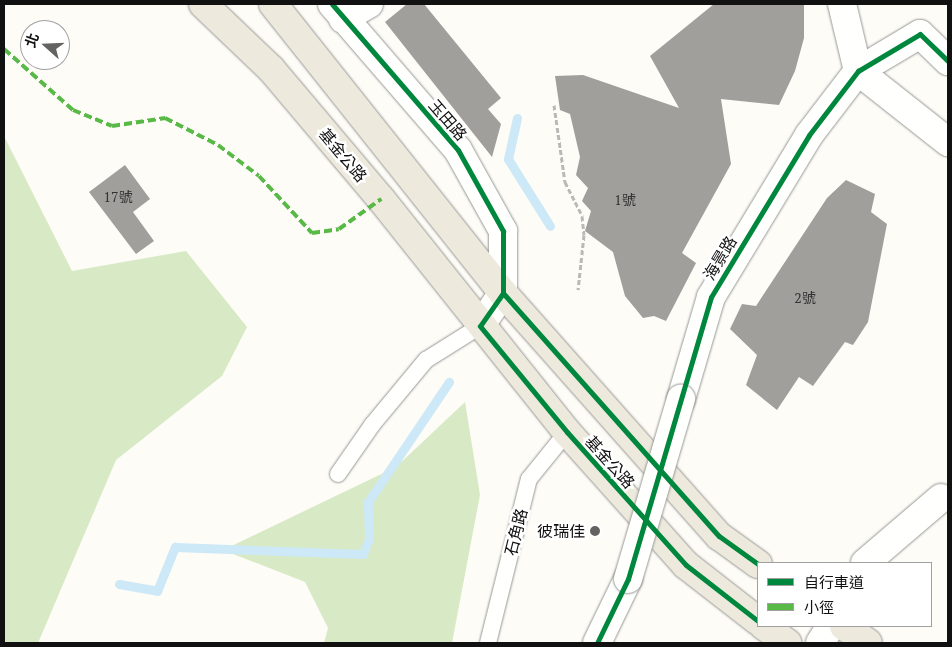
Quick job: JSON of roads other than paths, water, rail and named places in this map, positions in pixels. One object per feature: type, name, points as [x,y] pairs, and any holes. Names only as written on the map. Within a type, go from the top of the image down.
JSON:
[{"type":"main road","name":"基金公路","points":[[203,4],[271,69],[380,199],[480,326],[567,432],[686,565],[757,620]]},
{"type":"main road","name":"基金公路","points":[[273,4],[503,293],[719,536],[757,563]]},
{"type":"main road","points":[[765,627],[787,643]]},
{"type":"main road","points":[[845,627],[868,643]]},
{"type":"street","points":[[338,12],[369,4]]},
{"type":"street","points":[[842,4],[858,71],[948,142]]},
{"type":"street","name":"玉田路","points":[[338,12],[458,150],[503,231],[503,293]]},
{"type":"street","name":"海景路","points":[[597,643],[628,579],[711,297],[809,135],[858,71],[920,34],[948,61]]},
{"type":"street","points":[[480,326],[503,293]]},
{"type":"street","points":[[866,562],[941,498]]},
{"type":"street","points":[[820,643],[830,627]]},
{"type":"lane","points":[[338,474],[372,425],[426,360],[480,326]]},
{"type":"lane","name":"石角路","points":[[488,643],[529,479],[567,432]]},
{"type":"waterway","points":[[517,118],[508,159],[550,226]]},
{"type":"waterway","points":[[119,584],[157,591],[175,547],[363,554],[369,538],[368,502],[449,382]]},
{"type":"place","name":"彼瑞佳","points":[[595,531]]}]
